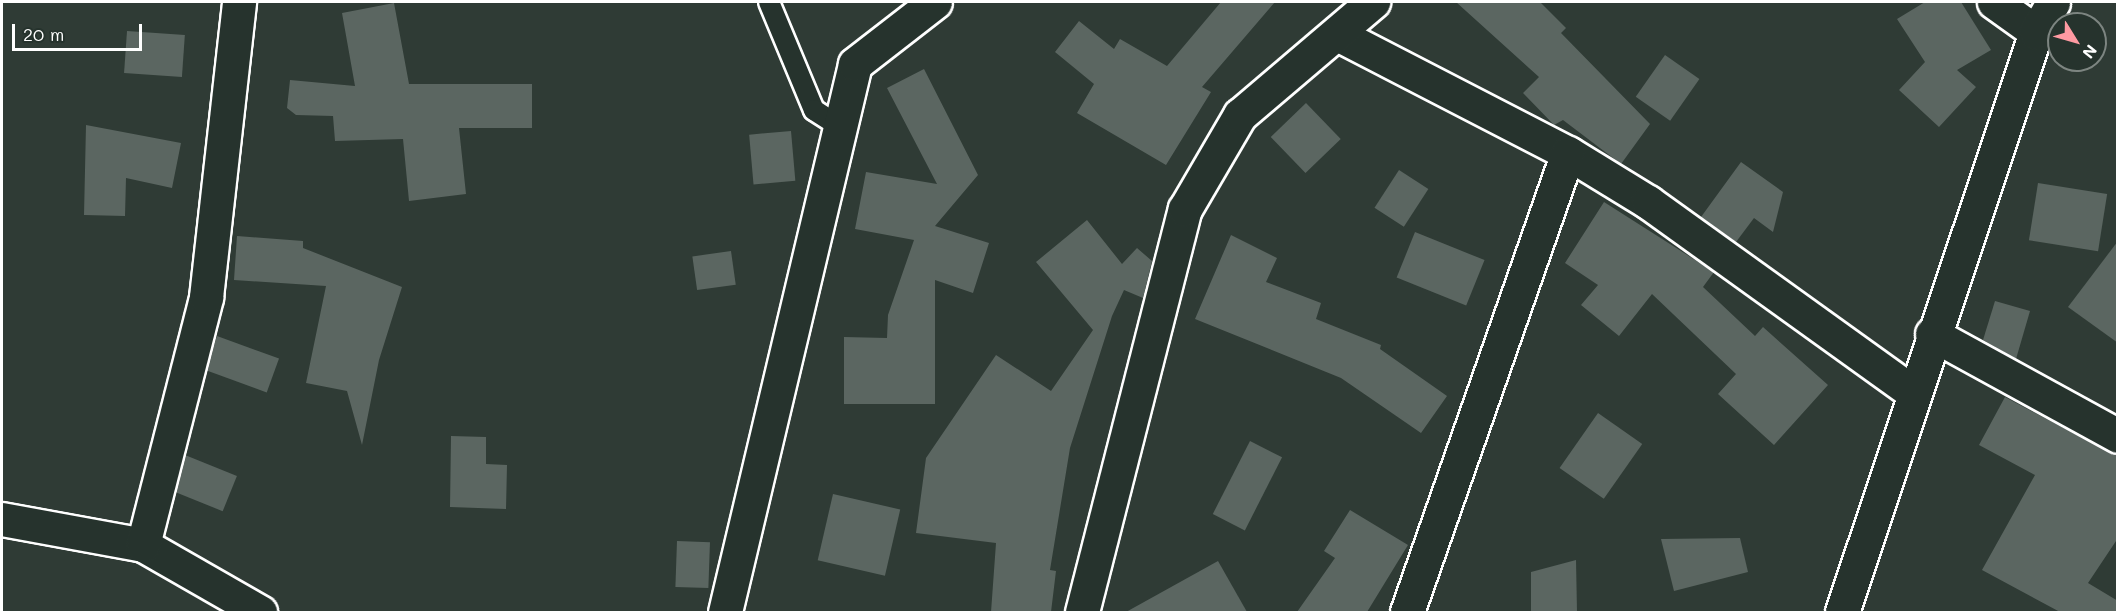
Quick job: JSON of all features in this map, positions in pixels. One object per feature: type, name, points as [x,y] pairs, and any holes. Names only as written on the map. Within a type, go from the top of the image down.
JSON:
[{"type":"street","points":[[143,546],[206,297],[239,2]]},
{"type":"street","points":[[725,612],[837,125],[855,64],[935,2]]},
{"type":"street","points":[[1082,612],[1185,209],[1240,115],[1339,35],[1374,2]]},
{"type":"street","points":[[1994,2],[2036,32]]},
{"type":"street","points":[[1842,612],[1912,392],[2036,32],[2052,2]]},
{"type":"street","points":[[1339,35],[1568,153],[1648,201],[1912,392]]},
{"type":"street","points":[[1407,612],[1568,153]]},
{"type":"street","points":[[1932,334],[2118,436]]},
{"type":"street","points":[[2,519],[143,546],[260,612]]},
{"type":"lane","points":[[769,2],[814,110],[837,125]]},
{"type":"building","points":[[1221,2],[1275,2],[1202,87],[1211,92],[1166,165],[1077,113],[1094,84],[1055,52],[1079,21],[1114,49],[1120,39],[1167,66]]},
{"type":"building","points":[[1456,2],[1540,2],[1566,28],[1561,33],[1650,124],[1621,164],[1563,120],[1554,125],[1523,93],[1539,77]]},
{"type":"building","points":[[1925,2],[1961,2],[1991,50],[1957,70],[1976,87],[1939,127],[1899,90],[1925,62],[1897,19]]},
{"type":"building","points":[[394,3],[409,84],[532,84],[532,128],[459,128],[466,194],[409,201],[403,139],[335,141],[333,116],[296,115],[287,108],[290,80],[355,86],[342,13]]},
{"type":"building","points":[[127,31],[185,35],[182,77],[124,73]]},
{"type":"building","points":[[1665,55],[1699,79],[1670,121],[1636,97]]},
{"type":"building","points":[[924,69],[978,175],[935,226],[989,243],[973,293],[935,280],[935,404],[844,404],[844,337],[887,338],[888,315],[914,240],[855,229],[866,172],[937,184],[887,88]]},
{"type":"building","points":[[1306,103],[1341,139],[1305,173],[1271,137]]},
{"type":"building","points":[[86,125],[181,143],[172,188],[126,178],[125,216],[84,215]]},
{"type":"building","points":[[791,131],[795,181],[754,184],[749,135]]},
{"type":"building","points":[[1741,162],[1783,192],[1773,232],[1754,218],[1736,242],[1701,217]]},
{"type":"building","points":[[1399,170],[1428,189],[1404,227],[1374,208]]},
{"type":"building","points":[[2038,183],[2107,194],[2098,251],[2029,240]]},
{"type":"building","points":[[1604,202],[1714,272],[1703,287],[1755,336],[1763,327],[1828,385],[1774,445],[1718,394],[1736,374],[1652,294],[1619,336],[1581,305],[1598,285],[1565,263]]},
{"type":"building","points":[[1087,220],[1122,264],[1137,248],[1152,261],[1143,298],[1124,290],[1112,316],[1070,448],[1050,570],[1056,571],[1051,612],[991,612],[996,543],[916,533],[926,458],[996,355],[1051,391],[1093,330],[1036,262]]},
{"type":"building","points":[[1415,232],[1485,260],[1466,306],[1397,277]]},
{"type":"building","points":[[1231,235],[1277,258],[1266,282],[1321,303],[1316,319],[1381,345],[1380,349],[1447,396],[1421,433],[1341,378],[1195,319]]},
{"type":"building","points":[[237,236],[303,241],[303,248],[402,287],[379,360],[362,445],[347,391],[306,383],[326,286],[234,280]]},
{"type":"building","points":[[2118,241],[2118,343],[2068,307]]},
{"type":"building","points":[[731,251],[736,285],[697,290],[692,256]]},
{"type":"building","points":[[1995,301],[2030,311],[2016,359],[1983,340]]},
{"type":"building","points":[[217,336],[279,359],[267,392],[205,370]]},
{"type":"building","points":[[2005,397],[2118,457],[2118,538],[2088,583],[2118,601],[2118,612],[2060,612],[1982,570],[2035,475],[1979,445]]},
{"type":"building","points":[[1598,413],[1642,444],[1604,499],[1560,468]]},
{"type":"building","points":[[451,436],[486,437],[486,464],[507,465],[506,509],[450,507]]},
{"type":"building","points":[[1250,441],[1282,457],[1245,530],[1213,514]]},
{"type":"building","points":[[185,455],[237,476],[223,511],[171,490]]},
{"type":"building","points":[[833,494],[900,510],[885,576],[818,560]]},
{"type":"building","points":[[1350,510],[1408,545],[1367,612],[1297,612],[1335,558],[1324,551]]},
{"type":"building","points":[[1740,538],[1748,572],[1674,591],[1661,539]]},
{"type":"building","points":[[677,541],[710,542],[708,588],[675,587]]},
{"type":"building","points":[[1576,560],[1577,612],[1531,612],[1531,572]]},
{"type":"building","points":[[1218,561],[1247,612],[1126,612]]}]
